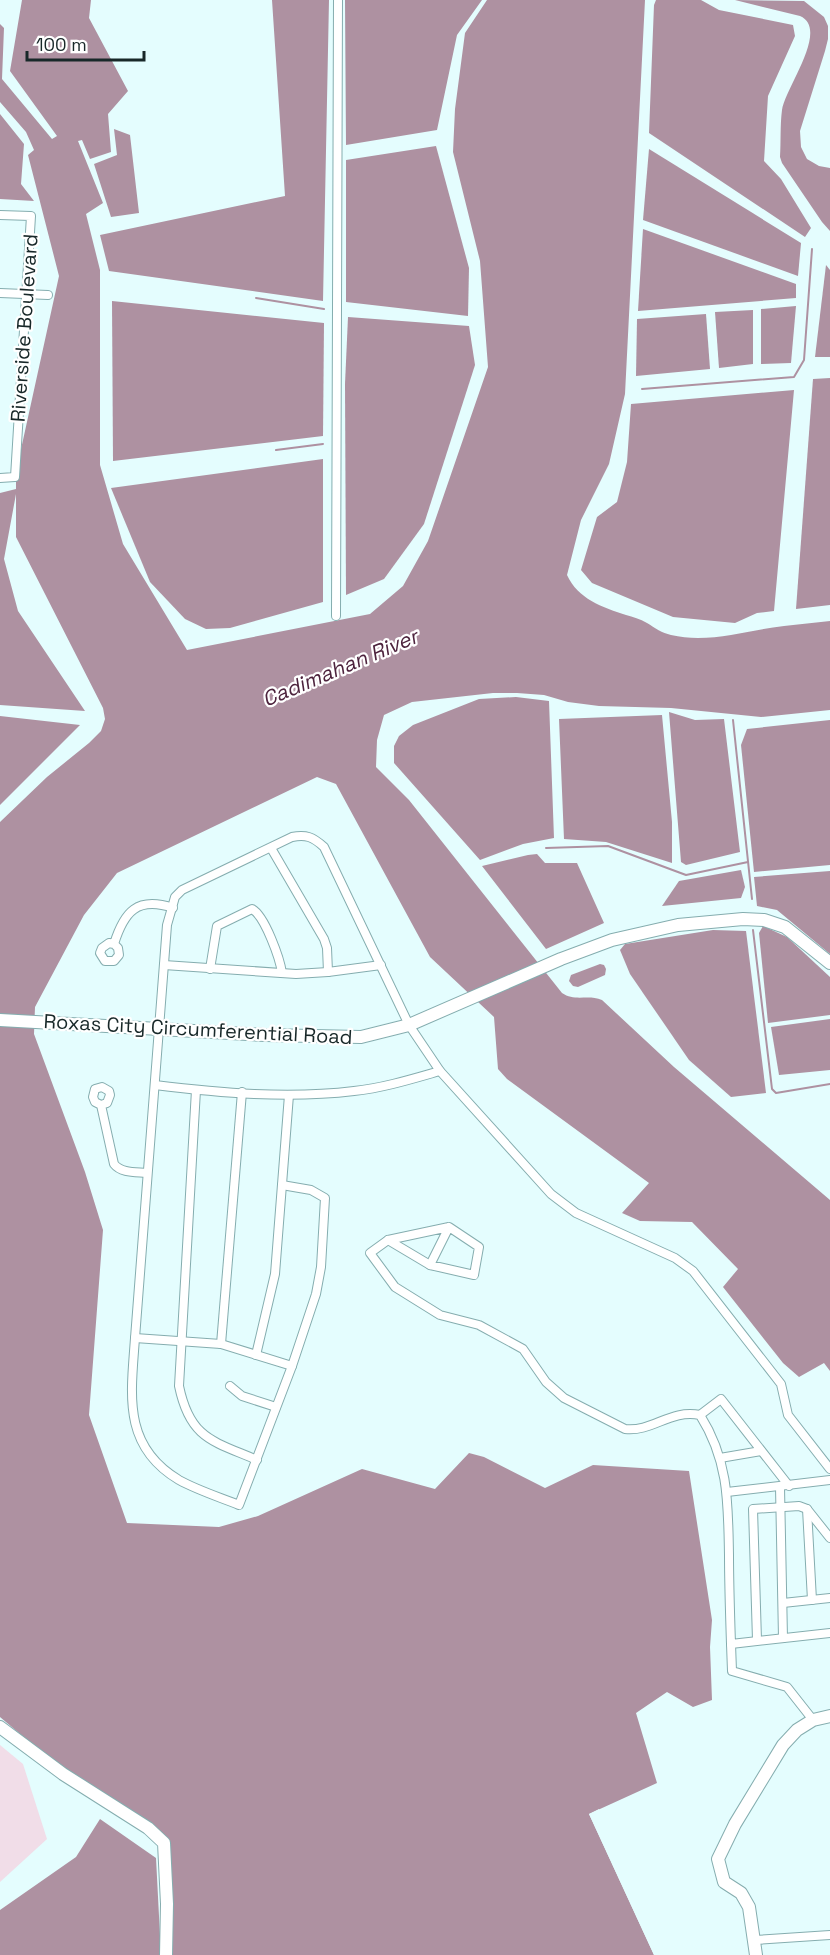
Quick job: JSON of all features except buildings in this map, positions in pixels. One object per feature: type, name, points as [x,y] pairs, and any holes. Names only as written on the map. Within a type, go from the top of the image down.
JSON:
[{"type":"main road","name":"Roxas City Circumferential Road","points":[[0,1020],[265,1035],[361,1036],[409,1025],[561,959],[612,940],[678,925],[743,919],[764,920],[784,927],[830,963]]},
{"type":"main road","points":[[756,1955],[749,1907],[741,1893],[724,1882],[718,1859],[735,1824],[783,1745],[797,1730],[813,1720],[830,1716]]},
{"type":"main road","points":[[0,1727],[63,1774],[148,1828],[164,1843],[167,1904],[166,1955]]},
{"type":"street","points":[[336,616],[338,0]]},
{"type":"street","name":"Riverside Boulevard","points":[[0,215],[31,216],[15,477],[0,478]]},
{"type":"street","points":[[0,292],[48,295]]},
{"type":"street","points":[[282,1185],[311,1190],[325,1198],[321,1267],[316,1294],[292,1366],[239,1505],[181,1481],[162,1468],[140,1440],[134,1420],[132,1389],[146,1173],[160,1029],[167,925],[176,897],[182,890],[292,837],[301,835],[310,836],[324,847],[409,1025],[440,1071],[551,1194],[576,1213],[675,1258],[693,1271],[782,1384],[788,1415],[830,1469]]},
{"type":"street","points":[[271,848],[324,939],[327,948],[328,972]]},
{"type":"street","points":[[114,944],[120,923],[133,910],[151,903],[173,908]]},
{"type":"street","points":[[210,969],[217,926],[252,909],[258,915],[279,957],[282,973]]},
{"type":"street","points":[[164,965],[282,973],[328,972],[381,965]]},
{"type":"street","points":[[155,1085],[196,1090],[290,1095],[356,1091],[440,1071]]},
{"type":"street","points":[[196,1090],[179,1386],[183,1408],[195,1428],[210,1440],[257,1460]]},
{"type":"street","points":[[221,1344],[242,1092]]},
{"type":"street","points":[[256,1355],[275,1274],[290,1095]]},
{"type":"street","points":[[101,1105],[114,1164],[122,1170],[146,1173]]},
{"type":"street","points":[[388,1240],[430,1264],[474,1275],[479,1247],[449,1227],[388,1240],[370,1253],[395,1287],[440,1315],[479,1325],[523,1349],[546,1382],[564,1398],[625,1430],[636,1430],[688,1413],[700,1415],[721,1400],[761,1451],[784,1486],[781,1507],[783,1638]]},
{"type":"street","points":[[430,1264],[449,1227]]},
{"type":"street","points":[[135,1338],[221,1344],[292,1366]]},
{"type":"street","points":[[230,1386],[242,1396],[276,1407]]},
{"type":"street","points":[[700,1415],[710,1430],[728,1492],[732,1671],[787,1687],[813,1720]]},
{"type":"street","points":[[720,1458],[761,1451]]},
{"type":"street","points":[[728,1492],[830,1480]]},
{"type":"street","points":[[757,1640],[753,1509],[799,1506],[807,1509],[830,1538]]},
{"type":"street","points":[[807,1509],[812,1600]]},
{"type":"street","points":[[783,1603],[830,1598]]},
{"type":"street","points":[[731,1644],[830,1633]]},
{"type":"street","points":[[754,1940],[830,1935]]},
{"type":"shaded area","points":[[0,1745],[23,1764],[47,1839],[0,1882]]},
{"type":"water","name":"Cadimahan River","points":[[22,0],[91,0],[89,18],[128,91],[108,114],[111,152],[90,159],[82,140],[78,141],[103,203],[86,214],[100,270],[100,465],[123,544],[187,650],[370,614],[403,586],[428,541],[488,367],[480,261],[453,152],[455,109],[465,33],[487,0],[645,0],[625,394],[609,464],[581,520],[567,575],[577,590],[592,601],[642,620],[671,635],[714,637],[830,621],[830,710],[761,717],[671,708],[599,706],[568,702],[544,695],[517,693],[493,693],[412,702],[384,715],[377,740],[376,767],[409,800],[562,993],[572,997],[602,1000],[674,1067],[830,1200],[830,1371],[824,1363],[799,1377],[783,1363],[723,1287],[738,1269],[692,1222],[640,1221],[622,1213],[649,1183],[507,1079],[498,1069],[494,1017],[430,957],[336,784],[317,777],[117,873],[84,915],[35,1007],[34,1034],[85,1172],[103,1230],[89,1415],[127,1523],[219,1527],[258,1516],[362,1469],[435,1489],[469,1453],[484,1457],[545,1488],[593,1465],[689,1471],[712,1620],[710,1647],[712,1700],[693,1707],[667,1692],[636,1713],[657,1783],[589,1814],[654,1955],[172,1955],[165,1836],[65,1772],[0,1717],[0,822],[47,777],[89,743],[101,731],[105,719],[103,708],[16,537],[16,494],[4,559],[18,611],[85,711],[0,705],[0,493],[16,489],[16,472],[59,276],[28,155],[34,150],[26,132],[0,102],[0,24],[4,28],[2,79],[52,139],[57,136],[10,71]]},
{"type":"water","points":[[272,0],[329,0],[323,301],[109,271],[100,235],[285,196]]},
{"type":"water","points":[[345,0],[482,0],[457,35],[437,130],[346,145]]},
{"type":"water","points":[[656,0],[701,0],[719,10],[793,25],[795,36],[768,96],[764,161],[781,179],[811,228],[805,237],[649,133]]},
{"type":"water","points":[[735,0],[804,1],[824,17],[828,26],[825,51],[800,131],[801,147],[807,159],[819,166],[830,168],[830,231],[780,157],[782,110],[808,46],[810,33],[808,23],[800,16]]},
{"type":"water","points":[[0,114],[24,144],[21,184],[34,201],[0,199]]},
{"type":"water","points":[[114,129],[130,135],[139,213],[111,217],[94,164],[117,155]]},
{"type":"water","points":[[436,146],[469,268],[468,316],[346,302],[346,160]]},
{"type":"water","points":[[649,149],[801,243],[798,276],[643,220]]},
{"type":"water","points":[[643,229],[796,284],[796,298],[638,311]]},
{"type":"water","points":[[826,265],[830,270],[830,357],[815,357]]},
{"type":"water","points":[[112,301],[324,323],[323,436],[113,461]]},
{"type":"water","points":[[796,306],[791,363],[761,364],[761,309]]},
{"type":"water","points":[[753,310],[753,364],[719,368],[715,312]]},
{"type":"water","points":[[706,314],[710,369],[636,376],[637,319]]},
{"type":"water","points":[[348,317],[469,326],[475,365],[424,524],[384,579],[346,595],[345,384]]},
{"type":"water","points":[[830,378],[830,605],[796,609],[813,379]]},
{"type":"water","points":[[794,390],[774,611],[757,613],[735,623],[673,617],[592,583],[581,570],[597,517],[617,502],[627,462],[631,404]]},
{"type":"water","points":[[323,459],[323,602],[230,628],[206,629],[185,619],[150,582],[111,488]]},
{"type":"water","points":[[516,697],[549,701],[554,838],[523,844],[480,860],[394,763],[394,746],[399,736],[413,725],[479,699]]},
{"type":"water","points":[[669,712],[695,720],[724,719],[740,852],[686,865],[681,862]]},
{"type":"water","points":[[662,715],[672,822],[672,863],[606,842],[564,839],[559,719]]},
{"type":"water","points":[[0,716],[80,725],[0,805]]},
{"type":"water","points":[[830,720],[830,865],[754,872],[741,745],[747,729]]},
{"type":"water","points":[[537,854],[545,863],[577,863],[604,923],[546,949],[482,866]]},
{"type":"water","points":[[741,870],[745,887],[741,898],[662,906],[679,881]]},
{"type":"water","points":[[830,871],[830,954],[777,910],[757,906],[754,877]]},
{"type":"water","points":[[763,926],[787,937],[830,977],[830,1015],[768,1023],[759,933]]},
{"type":"water","points":[[713,930],[746,931],[766,1093],[731,1097],[689,1060],[630,974],[620,950],[625,944]]},
{"type":"water","points":[[600,964],[606,969],[605,975],[578,987],[573,986],[569,981],[571,975]]},
{"type":"water","points":[[830,1019],[830,1070],[779,1075],[771,1027]]},
{"type":"water","points":[[100,1819],[156,1858],[161,1955],[0,1955],[0,1910],[76,1857]]},
{"type":"pier","points":[[599,1809],[601,1812],[593,1815],[657,1955],[654,1955],[589,1814]]},
{"type":"waterway","points":[[642,389],[794,377],[804,360],[812,249]]},
{"type":"waterway","points":[[256,298],[324,309]]},
{"type":"waterway","points":[[276,450],[323,444]]},
{"type":"waterway","points":[[733,720],[752,899]]},
{"type":"waterway","points":[[546,848],[608,846],[686,875],[748,862]]},
{"type":"waterway","points":[[753,930],[772,1089],[776,1093],[830,1084]]}]
